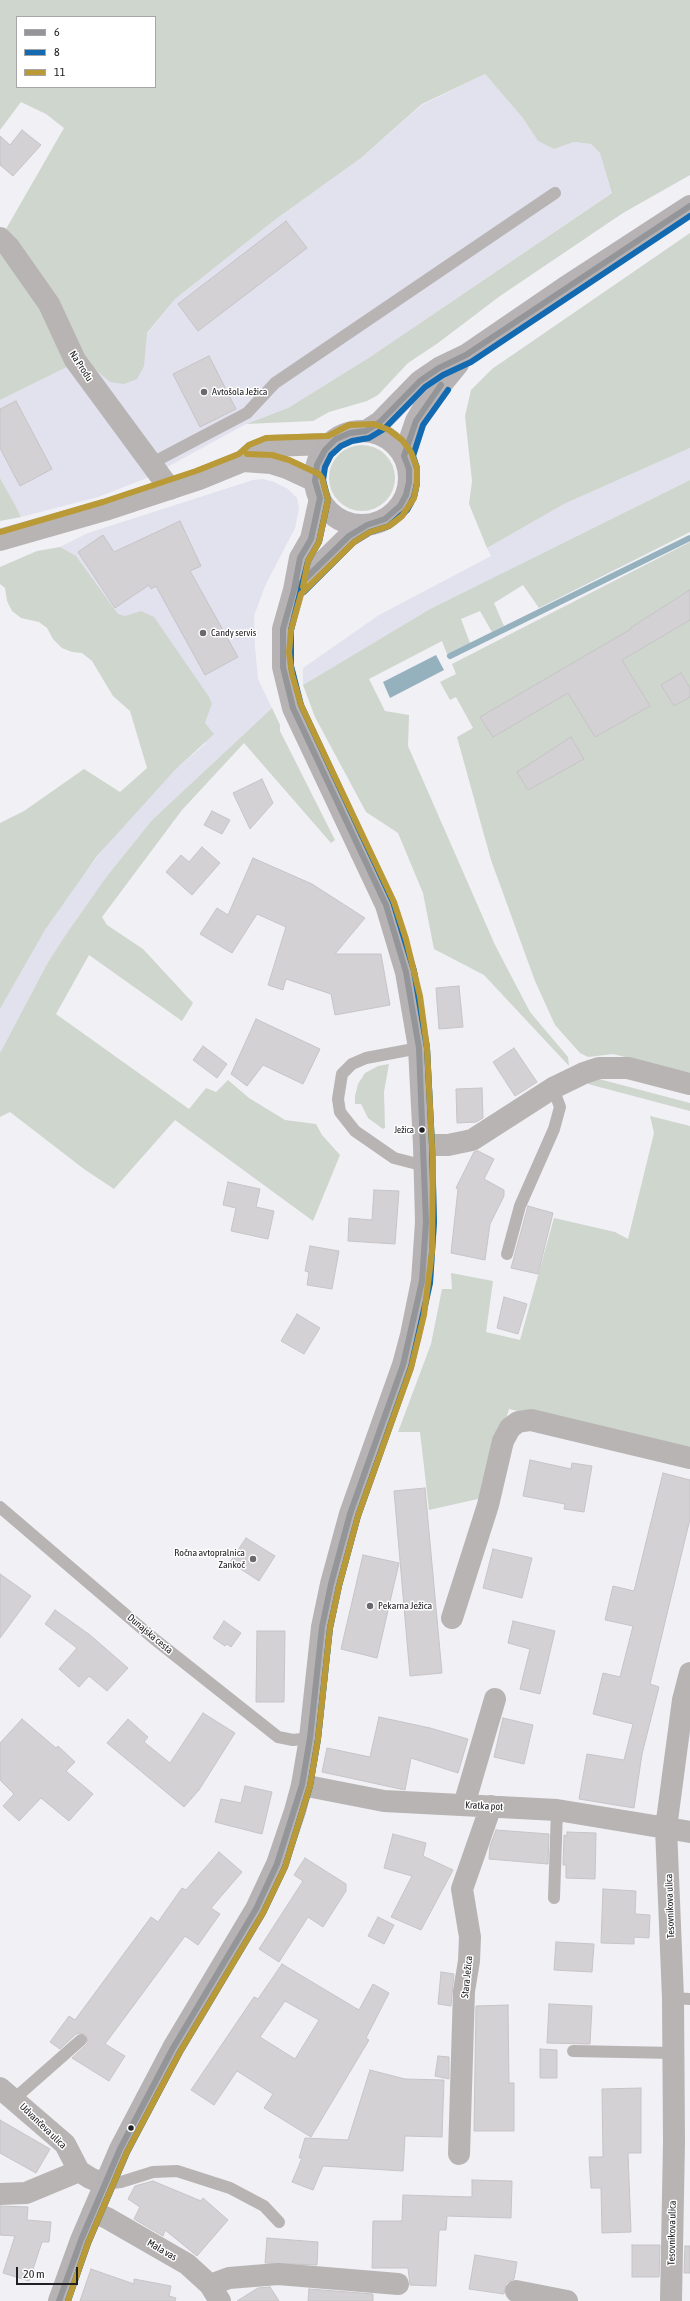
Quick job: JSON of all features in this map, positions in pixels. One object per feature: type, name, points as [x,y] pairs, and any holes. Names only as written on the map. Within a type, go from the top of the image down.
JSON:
[{"type":"main road","points":[[59,2301],[104,2184],[154,2081],[256,1909],[277,1864],[302,1785],[310,1738],[319,1648],[331,1584],[350,1514],[403,1365],[416,1313],[424,1252],[424,1155],[419,1048],[416,1019],[406,972],[391,919],[367,862],[313,753],[293,708],[283,667],[281,639],[294,590],[300,558],[311,538],[318,490],[317,465],[330,444],[343,435],[366,431],[380,422],[420,381],[439,368],[466,355],[564,288],[690,206]]},
{"type":"main road","points":[[404,456],[416,421],[427,402],[466,355]]},
{"type":"main road","points":[[318,490],[328,510],[339,519],[352,524],[367,525],[380,522],[391,516],[404,500],[409,482],[408,469],[404,456],[396,445],[385,437],[366,431]]},
{"type":"main road","points":[[294,590],[349,536],[367,525]]},
{"type":"street","name":"Na Produ","points":[[0,238],[9,247],[49,304],[75,360],[152,462],[170,489]]},
{"type":"street","points":[[0,540],[170,489],[243,461],[253,452],[268,446],[330,444]]},
{"type":"street","points":[[243,461],[271,463],[287,468],[318,490]]},
{"type":"street","points":[[424,1155],[448,1145],[472,1140],[553,1088],[584,1073],[610,1067],[637,1070],[690,1084]]},
{"type":"street","points":[[452,1618],[488,1505],[503,1441],[510,1428],[518,1422],[531,1420],[690,1458]]},
{"type":"street","name":"Tesovnikova ulica","points":[[671,2301],[682,2142],[674,2053],[682,1999],[666,1828],[683,1700],[690,1673]]},
{"type":"street","points":[[464,1805],[495,1699]]},
{"type":"street","name":"Kratka pot","points":[[302,1785],[384,1801],[557,1810],[690,1832]]},
{"type":"street","name":"Stara Ježica","points":[[459,2154],[464,1991],[469,1961],[470,1938],[462,1889],[491,1806]]},
{"type":"street","name":"Udvančeva ulica","points":[[7,2093],[65,2144],[79,2171]]},
{"type":"street","points":[[0,2194],[26,2193],[79,2171],[104,2184]]},
{"type":"street","name":"Mala vas","points":[[93,2212],[107,2218],[187,2264],[215,2293]]},
{"type":"street","points":[[215,2293],[229,2278],[278,2274],[398,2284]]},
{"type":"street","points":[[522,2295],[567,2301]]},
{"type":"lane","points":[[152,462],[247,413],[275,383],[555,193]]},
{"type":"lane","points":[[419,1048],[366,1058],[352,1064],[342,1074],[338,1098],[340,1112],[355,1131],[394,1158],[424,1155]]},
{"type":"lane","points":[[507,1254],[520,1206],[554,1129],[560,1107],[553,1088]]},
{"type":"lane","name":"Dunajska cesta","points":[[0,1507],[153,1638],[278,1737],[293,1740],[310,1738]]},
{"type":"lane","points":[[554,1898],[557,1810]]},
{"type":"lane","points":[[7,2093],[81,2040]]},
{"type":"lane","points":[[573,2051],[674,2053]]},
{"type":"lane","points":[[104,2184],[121,2182],[153,2172],[177,2171],[202,2178],[243,2195],[264,2206],[279,2222]]},
{"type":"shaded area","points":[[0,0],[690,0],[690,175],[623,213],[500,296],[438,343],[408,363],[378,395],[367,401],[329,412],[313,421],[246,424],[288,408],[370,357],[612,193],[600,153],[591,144],[574,142],[554,149],[538,141],[522,117],[485,74],[422,104],[361,158],[276,219],[175,299],[147,333],[144,366],[137,379],[124,384],[110,382],[89,364],[6,229],[64,128],[46,114],[21,102],[0,130]]},
{"type":"shaded area","points":[[485,74],[522,117],[538,141],[554,149],[574,142],[591,144],[600,153],[613,192],[370,357],[288,408],[246,424],[147,478],[98,497],[21,517],[0,478],[0,400],[71,365],[147,334],[175,299],[276,219],[361,158],[422,105]]},
{"type":"shaded area","points":[[690,233],[690,448],[564,504],[487,548],[469,504],[472,481],[465,416],[471,390],[492,369]]},
{"type":"shaded area","points":[[0,249],[28,285],[71,365],[0,400]]},
{"type":"shaded area","points":[[355,445],[369,445],[381,450],[390,459],[395,471],[393,491],[386,502],[369,511],[355,511],[343,506],[334,497],[329,485],[329,471],[334,459],[343,450]]},
{"type":"shaded area","points":[[690,448],[690,480],[430,609],[303,685],[303,668],[379,615],[491,556],[487,548],[564,504]]},
{"type":"shaded area","points":[[0,478],[15,505],[21,517],[0,521]]},
{"type":"shaded area","points":[[263,479],[274,482],[288,489],[297,498],[299,508],[295,528],[265,586],[254,616],[258,679],[272,708],[152,820],[107,876],[47,964],[0,1053],[0,1009],[45,930],[113,836],[174,771],[205,744],[205,723],[212,704],[201,687],[145,682],[60,547],[88,533],[253,480]]},
{"type":"shaded area","points":[[690,480],[690,532],[539,608],[523,585],[494,603],[504,626],[492,632],[480,611],[461,619],[470,643],[447,654],[442,641],[369,679],[385,711],[409,715],[408,746],[495,945],[530,1012],[568,1057],[569,1066],[484,975],[434,949],[423,893],[398,833],[366,812],[315,717],[303,685],[430,609]]},
{"type":"shaded area","points":[[690,542],[690,1073],[613,1054],[588,1057],[580,1053],[555,1025],[535,981],[491,860],[457,737],[473,728],[456,697],[450,700],[440,682],[456,674],[452,664]]},
{"type":"shaded area","points":[[60,547],[76,556],[118,614],[125,616],[141,611],[154,617],[209,697],[212,704],[205,723],[214,734],[174,771],[97,856],[45,930],[0,1009],[0,823],[24,811],[84,769],[120,792],[147,768],[130,711],[113,696],[92,661],[82,653],[72,652],[62,648],[53,639],[47,628],[39,622],[21,618],[12,611],[7,601],[5,588],[0,584],[0,567],[37,551]]},
{"type":"shaded area","points":[[272,708],[280,725],[280,731],[335,840],[331,843],[244,743],[182,810],[102,917],[107,925],[143,949],[193,1003],[182,1021],[89,955],[56,1014],[189,1109],[206,1088],[216,1092],[228,1080],[249,1098],[285,1120],[316,1124],[322,1135],[340,1155],[313,1221],[175,1120],[114,1189],[84,1169],[10,1112],[0,1117],[0,1053],[47,964],[65,936],[107,876],[152,820]]},
{"type":"shaded area","points":[[389,1064],[384,1092],[385,1128],[383,1129],[368,1118],[361,1104],[355,1104],[355,1096],[358,1084],[365,1073],[378,1066]]},
{"type":"shaded area","points":[[599,1079],[690,1103],[690,1111],[588,1084],[588,1082]]},
{"type":"shaded area","points":[[650,1116],[690,1126],[690,1450],[509,1409],[482,1498],[429,1510],[420,1432],[398,1432],[431,1344],[442,1289],[452,1289],[451,1273],[493,1281],[486,1332],[520,1340],[554,1218],[615,1232],[628,1239],[654,1133]]},
{"type":"water","points":[[436,655],[444,670],[390,698],[383,682]]},
{"type":"building","points":[[22,130],[41,145],[13,176],[0,165],[0,136],[10,145]]},
{"type":"building","points":[[286,221],[307,248],[198,331],[178,304]]},
{"type":"building","name":"Avtošola Ježica","points":[[209,356],[236,409],[200,427],[173,374]]},
{"type":"building","points":[[16,401],[52,469],[20,486],[0,448],[0,409]]},
{"type":"building","points":[[180,521],[201,566],[190,571],[238,657],[205,675],[156,586],[151,589],[149,585],[115,608],[78,552],[103,535],[114,552]]},
{"type":"building","points":[[690,590],[690,620],[622,660],[650,706],[595,737],[568,693],[493,737],[480,717],[631,629],[630,628]]},
{"type":"building","points":[[681,673],[690,688],[690,697],[674,706],[661,685]]},
{"type":"building","points":[[571,737],[584,759],[528,790],[517,772]]},
{"type":"building","points":[[262,779],[273,803],[250,829],[233,793]]},
{"type":"building","points":[[212,811],[230,820],[222,834],[204,825]]},
{"type":"building","points":[[202,847],[220,863],[192,895],[166,872],[181,855],[189,862]]},
{"type":"building","points":[[253,858],[312,884],[365,918],[335,954],[381,954],[390,1005],[335,1015],[331,994],[286,979],[283,990],[268,985],[286,927],[257,914],[232,953],[200,934],[217,908],[228,915]]},
{"type":"building","points":[[459,986],[463,1027],[439,1029],[436,988]]},
{"type":"building","points":[[256,1019],[320,1049],[303,1084],[263,1065],[247,1086],[231,1074]]},
{"type":"building","points":[[203,1046],[227,1064],[217,1078],[193,1060]]},
{"type":"building","points":[[514,1048],[537,1082],[515,1096],[493,1062]]},
{"type":"building","points":[[482,1088],[483,1118],[476,1122],[457,1123],[456,1089]]},
{"type":"building","points":[[478,1151],[494,1159],[484,1179],[504,1190],[504,1196],[490,1224],[485,1260],[451,1253],[458,1189],[456,1188],[474,1152]]},
{"type":"building","points":[[228,1182],[260,1189],[256,1207],[274,1211],[268,1239],[231,1231],[236,1208],[223,1205]]},
{"type":"building","points":[[374,1190],[399,1191],[395,1244],[348,1241],[349,1218],[372,1220]]},
{"type":"building","points":[[528,1206],[553,1213],[538,1274],[511,1268]]},
{"type":"building","points":[[310,1246],[339,1251],[332,1289],[307,1285],[309,1272],[305,1271]]},
{"type":"building","points":[[504,1297],[527,1304],[518,1334],[497,1328]]},
{"type":"building","points":[[297,1314],[320,1328],[304,1354],[281,1341]]},
{"type":"building","points":[[530,1460],[571,1469],[572,1463],[592,1466],[584,1512],[564,1509],[565,1504],[523,1496]]},
{"type":"building","points":[[663,1473],[690,1480],[690,1519],[650,1684],[659,1687],[642,1754],[634,1808],[579,1799],[587,1754],[624,1760],[633,1724],[593,1714],[603,1673],[620,1677],[633,1626],[605,1620],[613,1586],[634,1591]]},
{"type":"building","points":[[425,1488],[442,1673],[410,1676],[394,1491]]},
{"type":"building","name":"Ročna avtopralnica Zankoč","points":[[246,1538],[275,1556],[259,1581],[230,1562]]},
{"type":"building","points":[[493,1549],[532,1558],[522,1598],[483,1588]]},
{"type":"building","name":"Pekarna Ježica","points":[[363,1555],[399,1563],[377,1658],[341,1649]]},
{"type":"building","points":[[0,1574],[31,1596],[0,1638]]},
{"type":"building","points":[[55,1610],[90,1635],[128,1668],[107,1691],[89,1676],[79,1687],[59,1669],[77,1648],[45,1624]]},
{"type":"building","points":[[224,1621],[241,1633],[231,1647],[227,1644],[225,1646],[213,1638]]},
{"type":"building","points":[[513,1621],[555,1631],[540,1694],[520,1689],[530,1649],[508,1643]]},
{"type":"building","points":[[257,1631],[285,1631],[284,1702],[256,1702]]},
{"type":"building","points":[[203,1713],[235,1733],[199,1790],[184,1807],[107,1743],[128,1719],[148,1737],[144,1742],[170,1763]]},
{"type":"building","points":[[379,1717],[430,1728],[468,1739],[458,1773],[411,1758],[405,1790],[322,1772],[327,1748],[370,1757]]},
{"type":"building","points":[[503,1718],[533,1725],[524,1764],[494,1757]]},
{"type":"building","points":[[22,1719],[56,1748],[58,1746],[75,1762],[66,1771],[93,1794],[69,1821],[41,1798],[19,1821],[3,1806],[14,1794],[0,1780],[0,1743]]},
{"type":"building","points":[[245,1786],[272,1792],[262,1834],[215,1822],[221,1799],[241,1803]]},
{"type":"building","points":[[496,1830],[549,1834],[548,1864],[489,1859],[490,1846]]},
{"type":"building","points":[[567,1832],[596,1833],[595,1879],[566,1878],[566,1865],[563,1865],[564,1835],[567,1836]]},
{"type":"building","points":[[393,1834],[426,1843],[423,1856],[453,1870],[421,1930],[391,1917],[412,1876],[384,1868]]},
{"type":"building","points":[[219,1852],[242,1872],[211,1908],[220,1914],[198,1945],[185,1936],[105,2044],[125,2056],[109,2081],[72,2058],[88,2043],[86,2035],[80,2033],[76,2034],[60,2049],[50,2042],[69,2016],[75,2020],[151,1917],[158,1922],[182,1888],[186,1890]]},
{"type":"building","points":[[305,1858],[346,1884],[346,1891],[323,1927],[308,1917],[279,1962],[259,1949],[303,1881],[294,1875]]},
{"type":"building","points":[[603,1889],[636,1891],[635,1914],[650,1915],[649,1938],[634,1937],[634,1944],[601,1943]]},
{"type":"building","points":[[378,1917],[394,1925],[384,1944],[368,1936]]},
{"type":"building","points":[[556,1942],[594,1944],[592,1972],[554,1970]]},
{"type":"building","points":[[282,1964],[359,2010],[373,1984],[389,1993],[366,2038],[369,2040],[311,2137],[264,2108],[273,2094],[237,2071],[214,2105],[191,2090],[254,1997],[258,1999]],"holes":[[[285,2001],[319,2020],[295,2059],[260,2037]]]},
{"type":"building","points":[[441,1972],[454,1974],[451,2006],[438,2004]]},
{"type":"building","points":[[549,2004],[592,2006],[590,2044],[547,2043]]},
{"type":"building","points":[[508,2005],[509,2083],[514,2083],[514,2131],[474,2131],[476,2006]]},
{"type":"building","points":[[540,2049],[557,2050],[557,2078],[540,2078]]},
{"type":"building","points":[[438,2056],[449,2057],[449,2079],[435,2076]]},
{"type":"building","points":[[370,2070],[405,2079],[444,2080],[442,2137],[405,2136],[403,2171],[323,2166],[313,2190],[292,2182],[302,2158],[299,2158],[305,2138],[348,2140]]},
{"type":"building","points":[[641,2088],[641,2153],[628,2153],[631,2232],[602,2233],[601,2188],[591,2188],[589,2157],[603,2157],[602,2089]]},
{"type":"building","points":[[0,2120],[50,2149],[36,2173],[0,2153]]},
{"type":"building","points":[[472,2180],[512,2181],[511,2218],[447,2216],[446,2230],[439,2230],[436,2286],[410,2285],[408,2268],[372,2268],[373,2221],[402,2221],[403,2195],[472,2197]]},
{"type":"building","points":[[153,2181],[201,2201],[203,2198],[228,2220],[197,2256],[165,2230],[163,2236],[134,2219],[140,2207],[128,2199],[135,2186]]},
{"type":"building","points":[[0,2206],[28,2207],[27,2220],[51,2222],[49,2242],[42,2242],[29,2281],[3,2273],[15,2236],[0,2235]]},
{"type":"building","points":[[267,2238],[318,2242],[317,2265],[265,2263]]},
{"type":"building","points":[[632,2245],[660,2245],[659,2277],[632,2277]]},
{"type":"building","points":[[685,2246],[690,2246],[690,2273],[684,2273]]},
{"type":"building","points":[[475,2255],[517,2262],[514,2279],[506,2283],[504,2294],[469,2289]]},
{"type":"building","points":[[91,2269],[134,2284],[134,2279],[171,2286],[169,2296],[176,2298],[175,2301],[80,2301]]},
{"type":"building","points":[[270,2287],[279,2301],[237,2301],[258,2288]]},
{"type":"building","points":[[309,2289],[373,2294],[373,2301],[308,2301]]},
{"type":"waterway","points":[[450,656],[690,538]]},
{"type":"transit line","name":"6","points":[[59,2301],[81,2240],[120,2149],[173,2048],[256,1909],[277,1864],[302,1785],[310,1738],[322,1627],[331,1584],[350,1514],[403,1365],[422,1281],[426,1222],[419,1048],[406,972],[386,905],[293,708],[283,667],[283,629],[294,590],[300,558],[311,539],[320,498],[315,481],[317,465],[325,450],[336,439],[350,433],[366,431],[380,422],[420,381],[439,368],[466,355],[690,206]]},
{"type":"transit line","name":"8","points":[[68,2301],[88,2243],[127,2152],[180,2052],[263,1913],[285,1867],[310,1786],[318,1739],[330,1628],[339,1586],[358,1516],[411,1367],[430,1283],[434,1222],[432,1145],[427,1048],[414,971],[393,902],[301,705],[291,666],[291,630],[308,561],[319,542],[328,500],[323,480],[325,467],[331,455],[341,446],[352,441],[369,438],[384,429],[425,387],[443,375],[471,362],[690,216]]},
{"type":"transit line","name":"6","points":[[298,586],[349,536],[367,525],[385,519],[400,506],[406,495],[409,482],[409,469],[404,456],[416,421],[441,385]]},
{"type":"transit line","name":"8","points":[[304,592],[354,542],[370,532],[389,526],[407,510],[414,497],[417,483],[417,468],[413,456],[423,425],[448,390]]},
{"type":"transit line","name":"11","points":[[0,532],[103,502],[196,471],[239,454],[249,445],[266,438],[328,436],[349,425],[374,424],[389,430],[402,440],[411,452],[417,468],[417,483],[414,498],[402,516],[389,526],[370,532],[354,542],[301,594],[291,630],[289,653],[292,674],[301,705],[394,902],[406,939],[420,996],[427,1048],[433,1166],[432,1252],[424,1315],[411,1368],[358,1516],[339,1586],[330,1628],[318,1739],[310,1786],[285,1867],[263,1913],[180,2052],[127,2152],[88,2243],[68,2301]]},
{"type":"transit line","name":"11","points":[[247,454],[272,455],[289,460],[319,474],[322,478],[328,500],[319,542],[308,561],[303,587]]},
{"type":"place","name":"Avtošola Ježica","points":[[204,392]]},
{"type":"place","name":"Candy servis","points":[[203,633]]},
{"type":"place","name":"Ježica","points":[[422,1130]]},
{"type":"place","name":"Ročna avtopralnica Zankoč","points":[[253,1559]]},
{"type":"place","name":"Pekarna Ježica","points":[[370,1606]]}]
